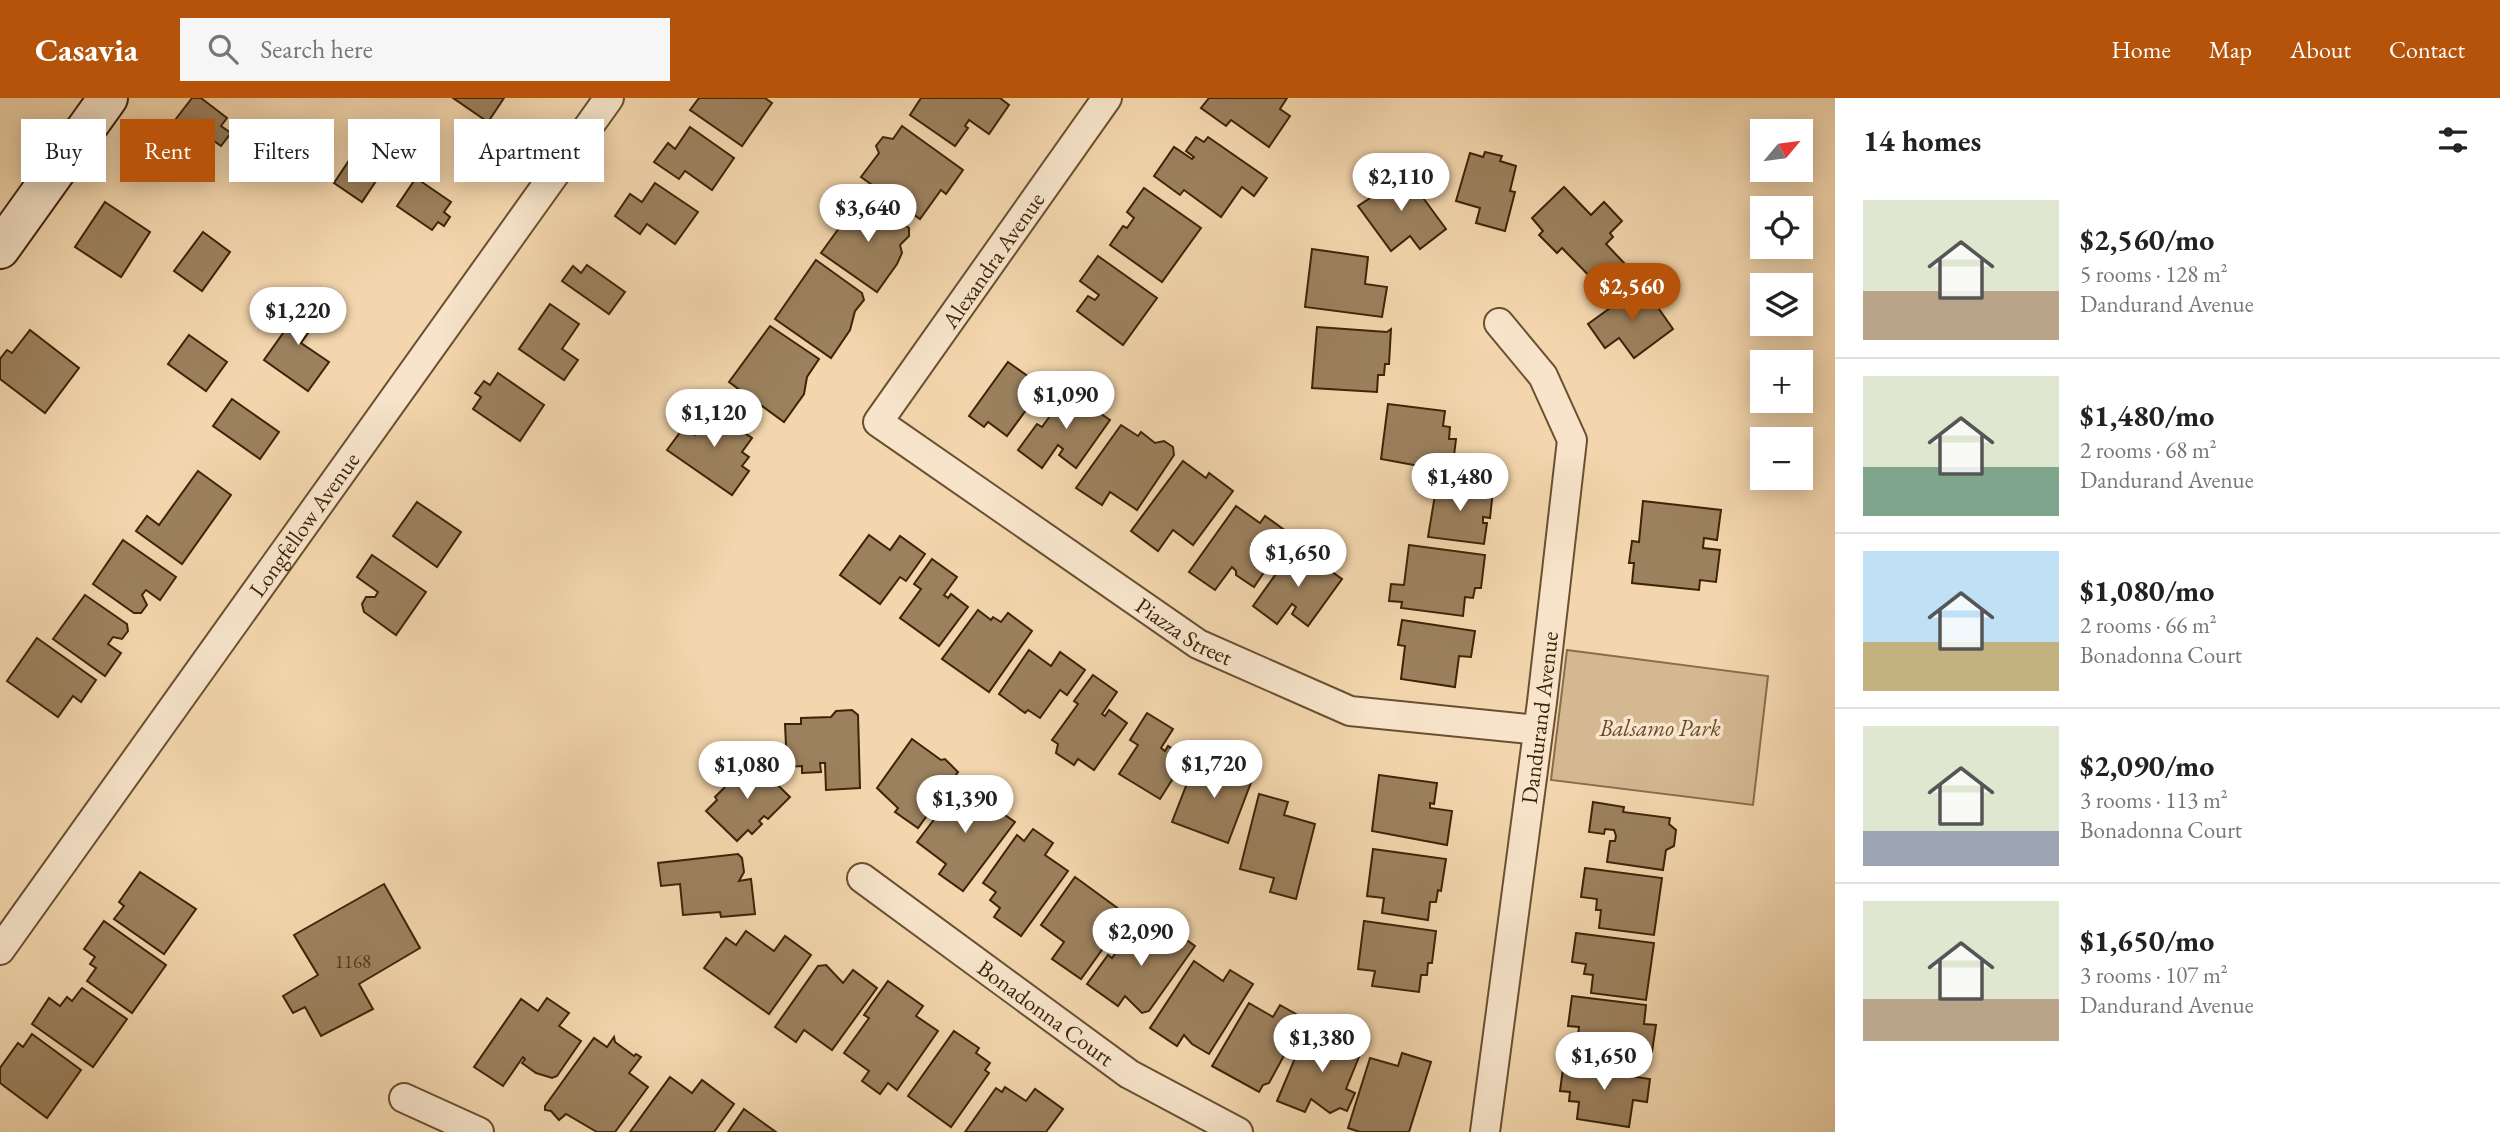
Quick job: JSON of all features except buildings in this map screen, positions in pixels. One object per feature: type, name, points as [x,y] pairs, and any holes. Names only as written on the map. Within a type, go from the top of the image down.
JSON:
[{"type":"street","points":[[0,250],[108,98]]},
{"type":"street","name":"Longfellow Avenue","points":[[0,950],[609,98]]},
{"type":"street","name":"Alexandra Avenue","points":[[878,422],[1107,98]]},
{"type":"street","name":"Dandurand Avenue","points":[[1485,1132],[1538,730],[1572,440],[1543,376],[1499,323]]},
{"type":"street","name":"Piazza Street","points":[[878,422],[1198,645],[1350,710],[1538,730]]},
{"type":"street","name":"Bonadonna Court","points":[[862,878],[1129,1074],[1238,1132]]},
{"type":"street","points":[[404,1098],[479,1132]]},
{"type":"green space","name":"Balsamo Park","points":[[1567,650],[1768,676],[1753,805],[1551,780]]}]
